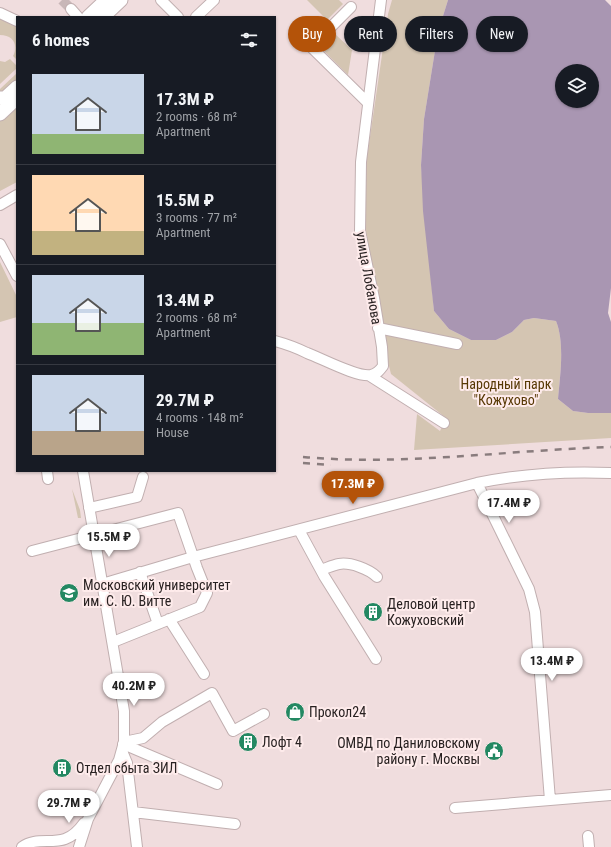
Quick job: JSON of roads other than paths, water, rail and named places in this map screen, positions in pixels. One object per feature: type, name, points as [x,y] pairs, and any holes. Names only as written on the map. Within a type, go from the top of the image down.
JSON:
[{"type":"main road","points":[[94,16],[106,0]]},
{"type":"main road","points":[[94,16],[121,0]]},
{"type":"main road","points":[[0,98],[5,98],[16,92]]},
{"type":"main road","points":[[0,114],[16,92]]},
{"type":"street","points":[[161,0],[177,16]]},
{"type":"street","points":[[197,16],[214,0]]},
{"type":"street","name":"улица Лобанова","points":[[370,376],[377,373],[384,366],[374,298],[360,231],[361,162],[381,0]]},
{"type":"street","points":[[351,7],[311,47],[368,103]]},
{"type":"street","points":[[0,13],[16,21]]},
{"type":"street","points":[[0,205],[16,196]]},
{"type":"street","points":[[0,244],[16,274]]},
{"type":"street","points":[[378,328],[457,344]]},
{"type":"street","points":[[276,341],[307,352],[342,368],[370,376],[444,423]]},
{"type":"street","points":[[57,841],[70,837],[78,832],[88,819],[110,779],[119,760],[123,746],[124,711],[83,472]]},
{"type":"street","points":[[102,584],[193,557],[477,483],[543,474],[576,472],[611,473]]},
{"type":"street","points":[[89,508],[137,497],[143,477]]},
{"type":"street","points":[[477,483],[529,589],[535,612],[539,724],[550,800]]},
{"type":"street","points":[[32,550],[178,513],[207,593],[200,607],[113,642]]},
{"type":"street","points":[[299,530],[321,570],[376,659]]},
{"type":"street","points":[[321,570],[340,564],[356,566],[371,571],[377,577]]},
{"type":"street","points":[[140,572],[158,624]]},
{"type":"street","points":[[169,619],[204,674]]},
{"type":"street","points":[[123,746],[143,738],[162,722],[212,693],[233,731],[264,714]]},
{"type":"street","points":[[123,746],[216,784]]},
{"type":"street","points":[[123,746],[127,763],[137,847]]},
{"type":"street","points":[[485,795],[486,806]]},
{"type":"street","points":[[455,808],[611,795]]},
{"type":"street","points":[[469,796],[470,807]]},
{"type":"street","points":[[133,812],[235,824]]},
{"type":"street","points":[[79,847],[88,819]]},
{"type":"street","points":[[588,836],[589,847]]},
{"type":"street","points":[[22,847],[36,841],[57,841],[64,843],[69,847]]},
{"type":"tunnel","points":[[62,0],[71,9]]},
{"type":"railway","points":[[303,457],[380,460],[418,459],[611,447]]},
{"type":"railway","points":[[303,463],[331,465]]},
{"type":"place","name":"Московский университет им. С. Ю. Витте","points":[[69,593]]},
{"type":"place","name":"Деловой центр Кожуховский","points":[[373,612]]},
{"type":"place","name":"Прокол24","points":[[295,712]]},
{"type":"place","name":"Лофт 4","points":[[248,742]]},
{"type":"place","name":"ОМВД по Даниловскому району г. Москвы","points":[[494,751]]},
{"type":"place","name":"Отдел сбыта ЗИЛ","points":[[62,768]]},
{"type":"park label","name":"Народный парк \"Кожухово\"","points":[[506,392]]}]
